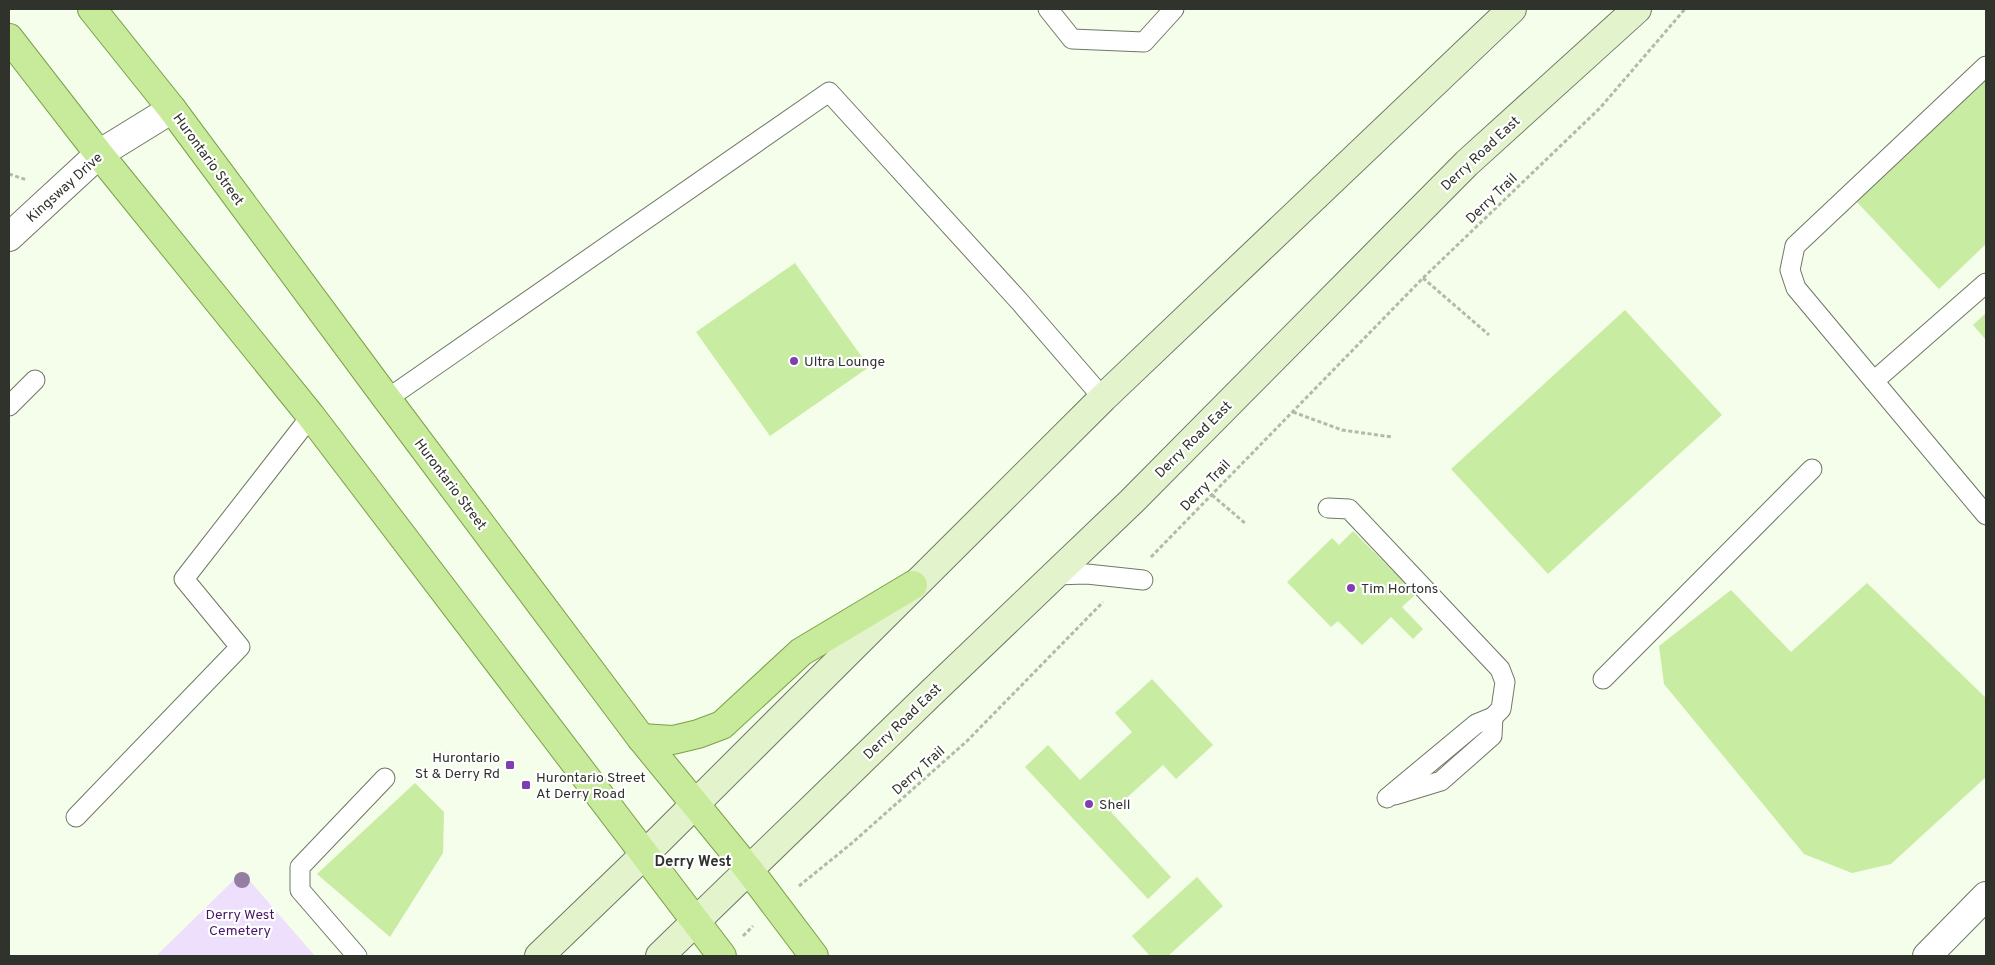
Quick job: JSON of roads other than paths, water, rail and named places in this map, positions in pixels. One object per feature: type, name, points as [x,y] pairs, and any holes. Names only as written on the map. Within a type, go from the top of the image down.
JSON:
[{"type":"main road","name":"Hurontario Street","points":[[92,9],[172,109],[387,400],[641,738],[749,870],[814,956]]},
{"type":"main road","points":[[539,956],[644,855],[913,585],[1103,398],[1512,9]]},
{"type":"main road","name":"Derry Road East","points":[[660,956],[1131,502],[1467,164],[1637,9]]},
{"type":"main road","points":[[9,38],[99,154],[311,416],[722,956]]},
{"type":"main road","points":[[641,738],[673,740],[698,734],[722,725],[801,652],[913,585]]},
{"type":"street","name":"Kingsway Drive","points":[[9,237],[99,154],[172,109]]},
{"type":"street","points":[[1927,956],[1986,896]]},
{"type":"lane","points":[[1048,9],[1072,39],[1144,42],[1174,9]]},
{"type":"lane","points":[[1986,66],[1795,246],[1790,270],[1796,288],[1986,515]]},
{"type":"lane","points":[[387,400],[829,92],[1020,302],[1103,398]]},
{"type":"lane","points":[[1874,380],[1986,283]]},
{"type":"lane","points":[[9,406],[35,380]]},
{"type":"lane","points":[[76,817],[240,647],[184,579],[311,416]]},
{"type":"lane","points":[[1603,679],[1812,469]]},
{"type":"lane","points":[[1328,508],[1349,509],[1500,669],[1505,682],[1501,709],[1493,717],[1492,736],[1441,781],[1387,798]]},
{"type":"lane","points":[[1054,575],[1087,574],[1136,579]]},
{"type":"lane","points":[[357,956],[300,890],[300,867],[385,778]]},
{"type":"place","name":"Ultra Lounge","points":[[794,361]]},
{"type":"place","name":"Tim Hortons","points":[[1351,588]]},
{"type":"place","name":"Hurontario St & Derry Rd","points":[[510,765]]},
{"type":"place","name":"Hurontario Street At Derry Road","points":[[526,785]]},
{"type":"place","name":"Shell","points":[[1089,804]]},
{"type":"district","name":"Derry West","points":[[693,861]]},
{"type":"park label","name":"Derry West Cemetery","points":[[240,922]]}]
